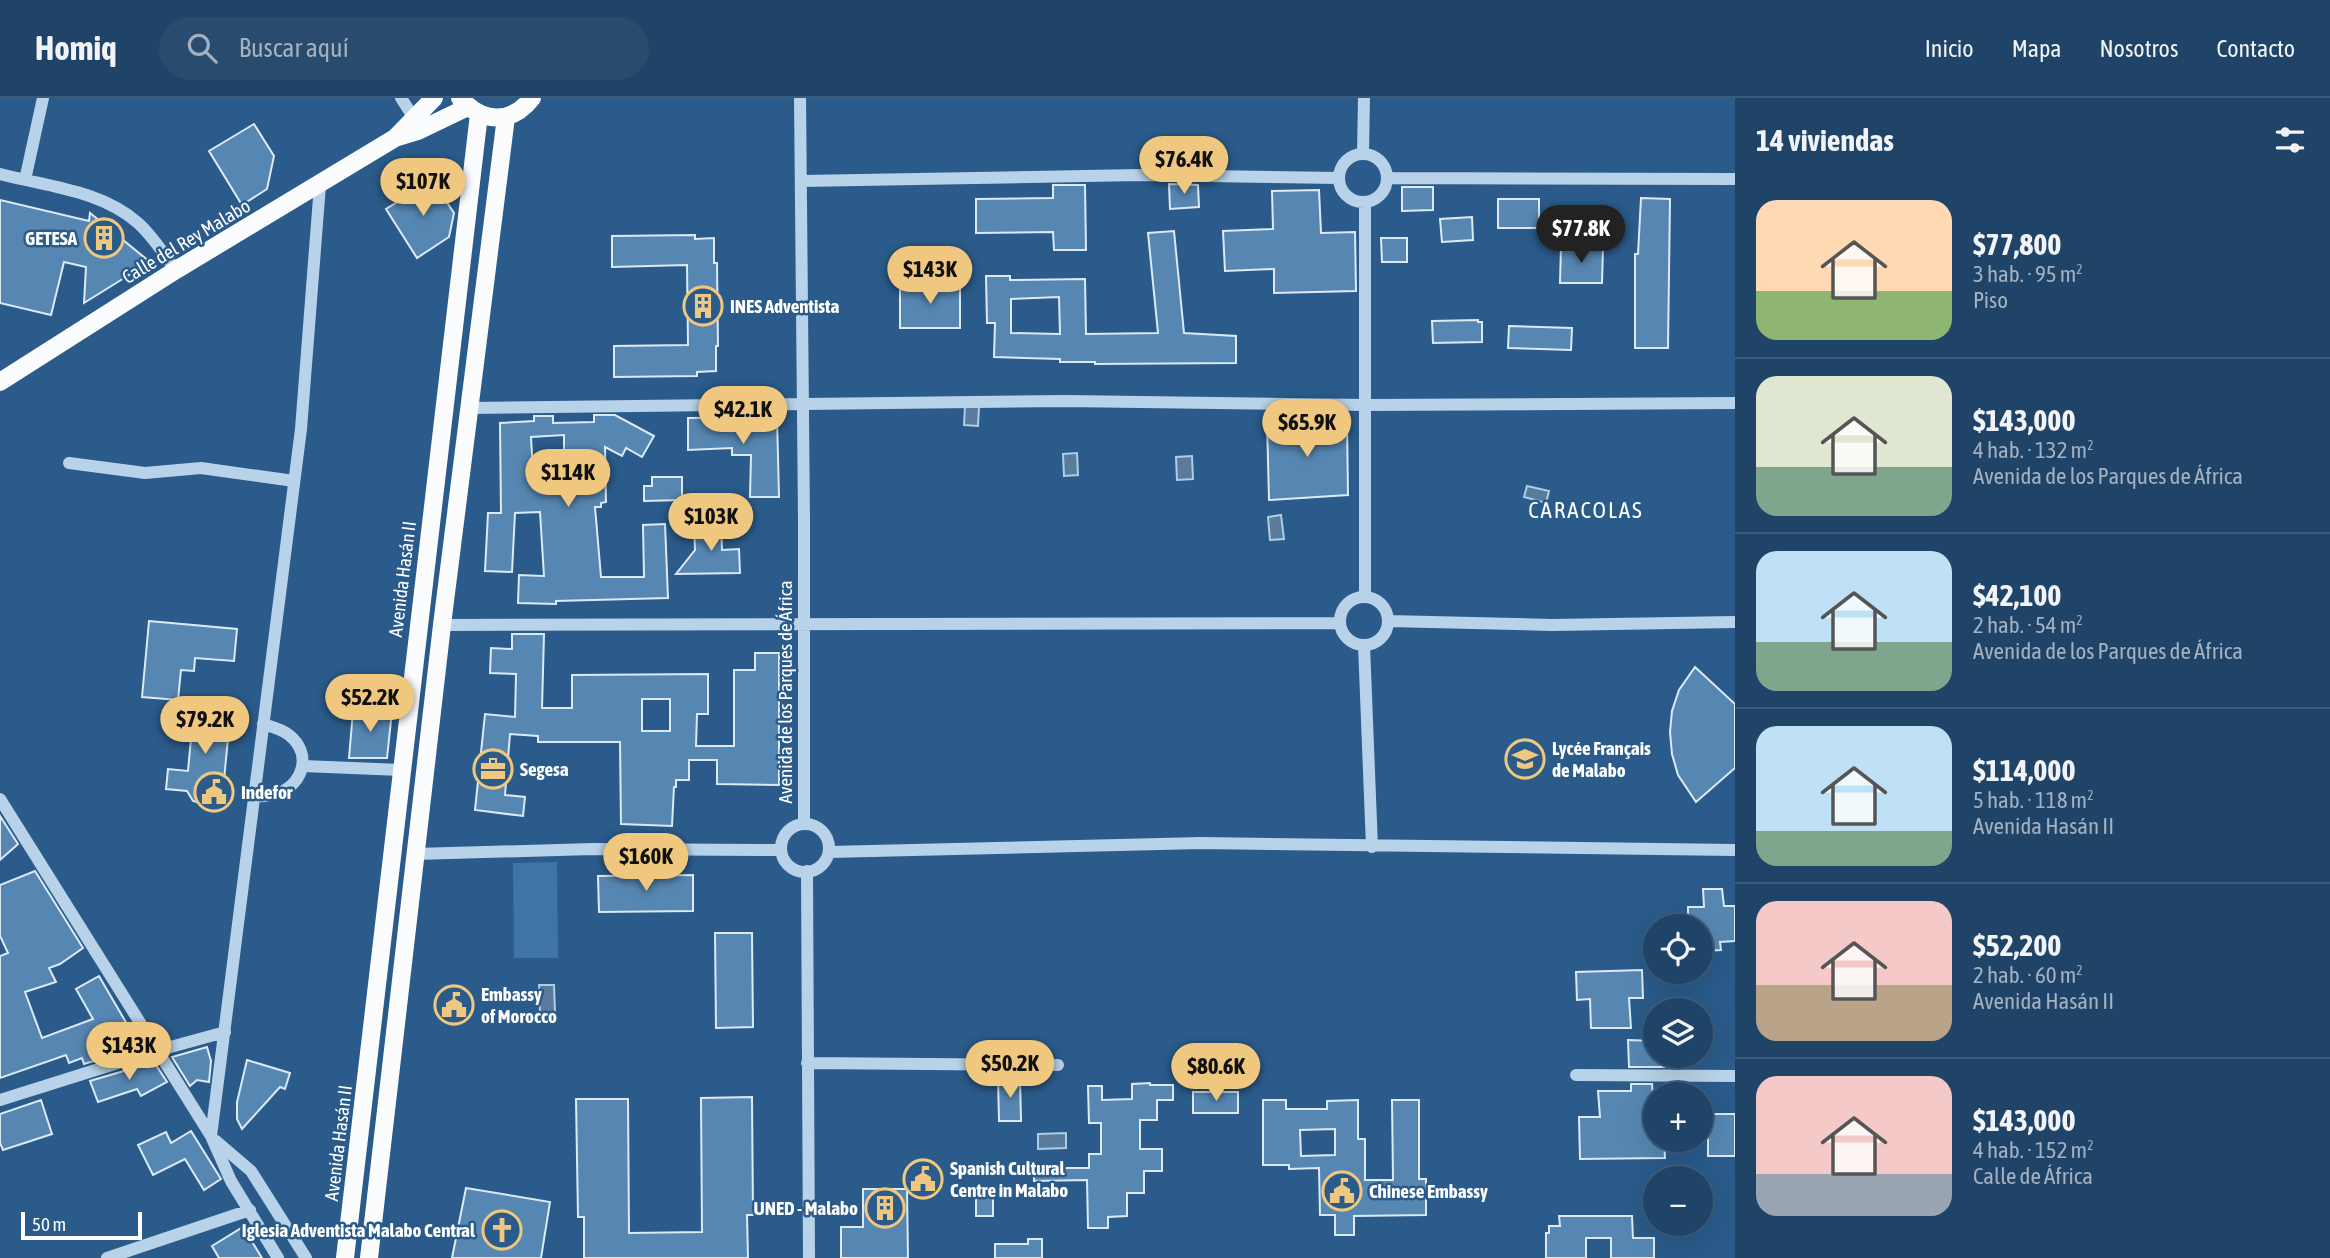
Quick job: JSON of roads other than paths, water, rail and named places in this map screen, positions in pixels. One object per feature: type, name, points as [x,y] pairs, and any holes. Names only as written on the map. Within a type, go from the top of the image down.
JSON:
[{"type":"main road","name":"Calle del Rey Malabo","points":[[0,382],[176,270],[395,138],[434,98]]},
{"type":"main road","points":[[469,106],[493,118],[506,117],[517,113],[532,98]]},
{"type":"main road","name":"Calle del Rey Malabo","points":[[395,138],[418,131],[469,106]]},
{"type":"main road","name":"Avenida Hasán II","points":[[345,1258],[401,770],[469,106]]},
{"type":"main road","points":[[369,1258],[442,625],[506,117]]},
{"type":"street","points":[[25,180],[43,98]]},
{"type":"street","points":[[401,98],[414,118]]},
{"type":"street","name":"Avenida de los Parques de África","points":[[800,98],[803,824]]},
{"type":"street","points":[[1363,155],[1364,98]]},
{"type":"street","points":[[1363,155],[1378,160],[1387,178],[1385,188],[1379,196],[1365,202],[1349,198],[1341,189],[1339,178],[1344,163],[1352,157],[1363,155]]},
{"type":"street","points":[[0,174],[95,197],[140,225],[176,270]]},
{"type":"street","points":[[801,181],[1141,174],[1339,178]]},
{"type":"street","points":[[1387,178],[1735,179]]},
{"type":"street","points":[[211,1136],[302,429],[320,185]]},
{"type":"street","points":[[1365,202],[1365,597]]},
{"type":"street","points":[[471,408],[1066,401],[1365,405],[1735,403]]},
{"type":"street","points":[[68,463],[145,473],[201,468],[294,481]]},
{"type":"street","points":[[1365,597],[1380,603],[1386,611],[1388,621],[1386,632],[1379,640],[1364,645],[1350,640],[1343,633],[1340,623],[1345,607],[1354,600],[1365,597]]},
{"type":"street","points":[[1388,621],[1552,625],[1735,622]]},
{"type":"street","points":[[442,625],[1340,623]]},
{"type":"street","points":[[1364,645],[1372,847]]},
{"type":"street","points":[[256,797],[285,790],[297,779],[303,766],[303,758],[296,742],[283,732],[263,724]]},
{"type":"street","points":[[303,766],[401,770]]},
{"type":"street","points":[[0,799],[211,1136],[231,1181],[278,1258]]},
{"type":"street","name":"Avenida de los Parques de África","points":[[781,850],[783,839],[789,830],[803,824],[814,825],[823,832],[828,841],[829,852]]},
{"type":"street","points":[[416,855],[592,849],[781,850],[788,864],[807,872],[822,865],[829,852],[1201,844],[1735,850]]},
{"type":"street","points":[[807,872],[808,1258]]},
{"type":"street","points":[[0,1100],[225,1032]]},
{"type":"street","points":[[807,1063],[1058,1065]]},
{"type":"street","points":[[1576,1075],[1735,1076]]},
{"type":"street","points":[[211,1136],[251,1171],[306,1258]]},
{"type":"street","points":[[107,1258],[250,1210]]},
{"type":"place","name":"GETESA","points":[[104,238]]},
{"type":"place","name":"INES Adventista","points":[[703,306]]},
{"type":"place","name":"Lycée Français de Malabo","points":[[1525,759]]},
{"type":"place","name":"Segesa","points":[[493,769]]},
{"type":"place","name":"Indefor","points":[[214,792]]},
{"type":"place","name":"Embassy of Morocco","points":[[454,1005]]},
{"type":"place","name":"Spanish Cultural Centre in Malabo","points":[[923,1179]]},
{"type":"place","name":"Chinese Embassy","points":[[1342,1191]]},
{"type":"place","name":"UNED - Malabo","points":[[885,1208]]},
{"type":"place","name":"Iglesia Adventista Malabo Central","points":[[502,1230]]},
{"type":"district","name":"CARACOLAS","points":[[1586,510]]}]
